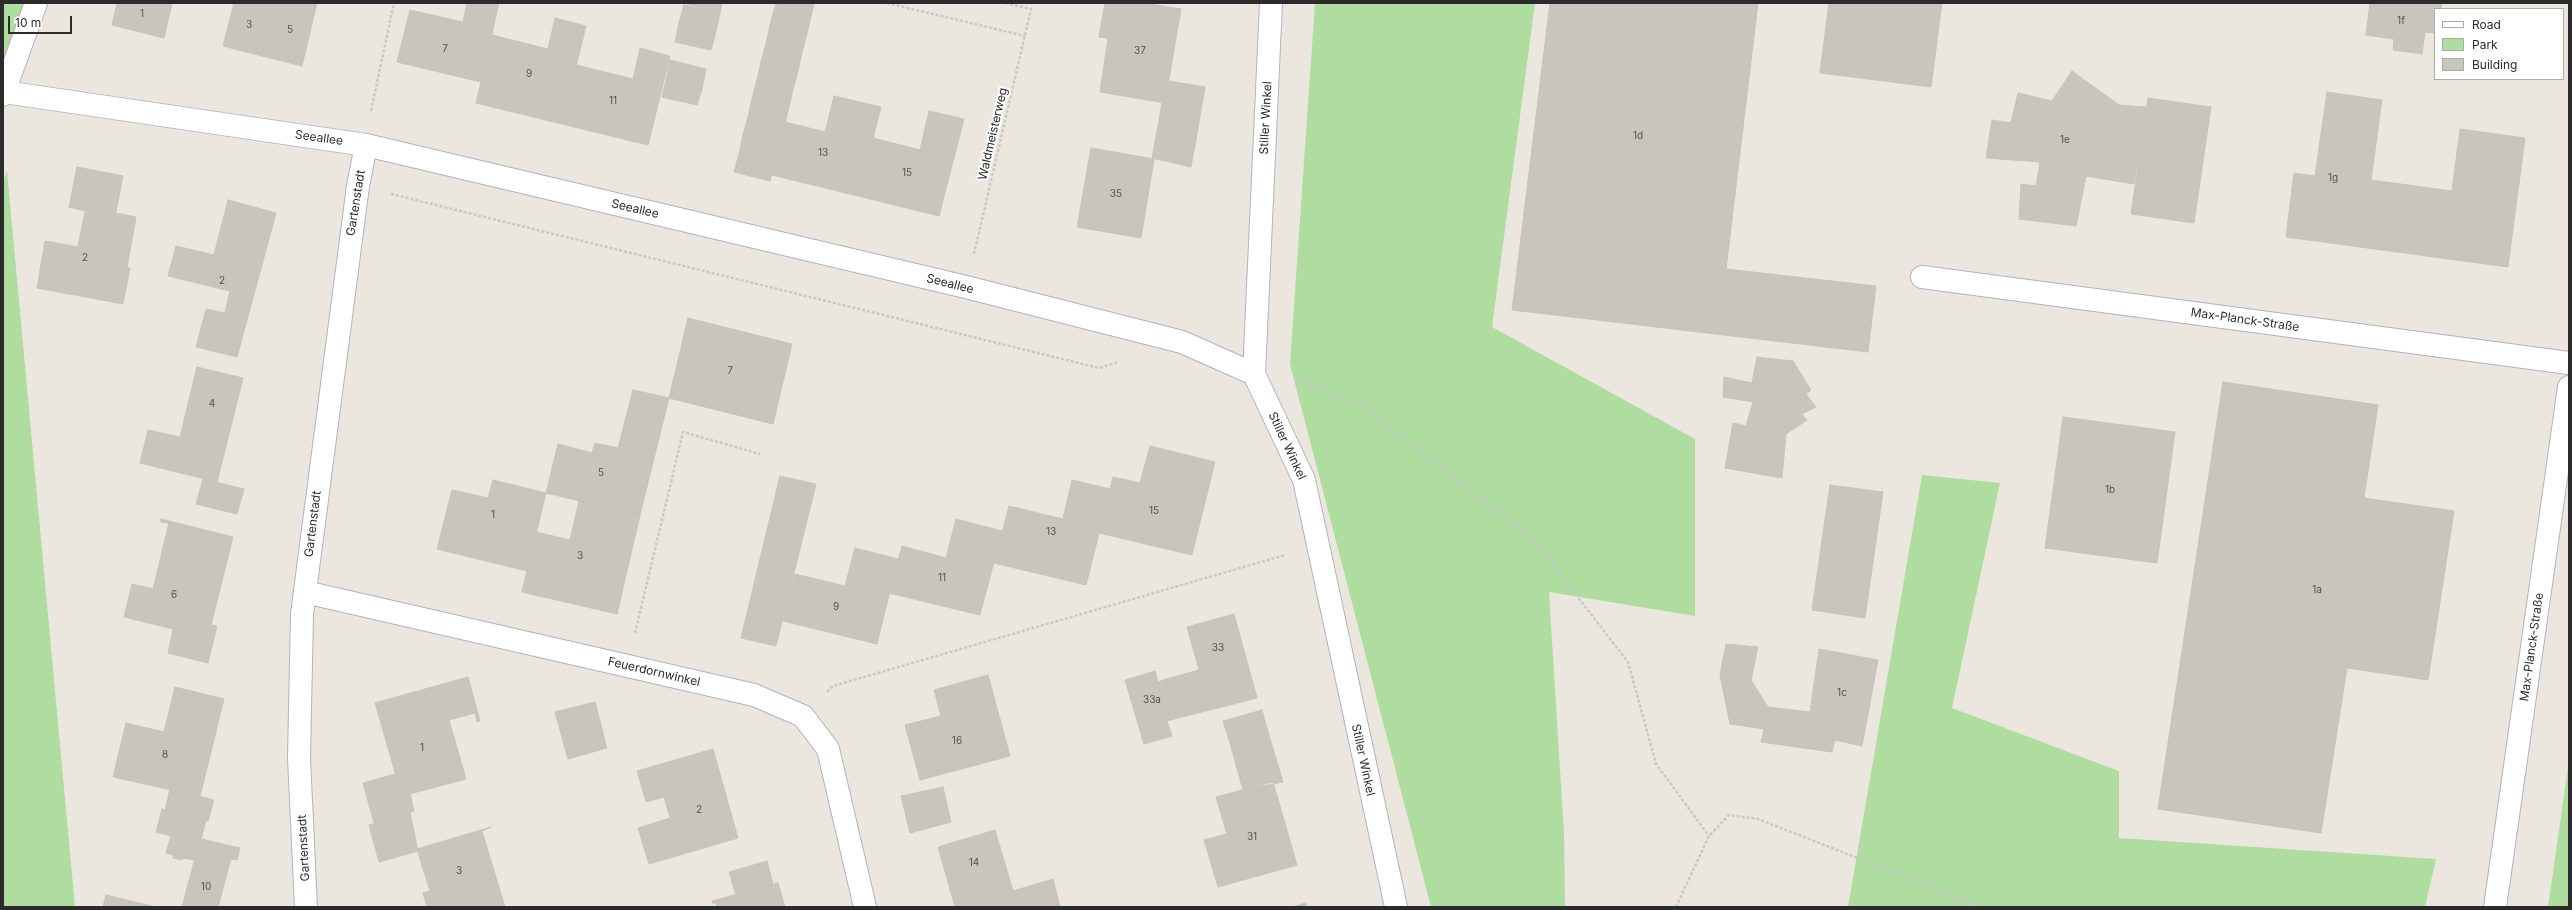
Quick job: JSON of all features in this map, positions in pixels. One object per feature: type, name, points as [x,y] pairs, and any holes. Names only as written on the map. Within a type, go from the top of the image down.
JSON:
[{"type":"street","points":[[3,93],[36,3]]},
{"type":"street","name":"Stiller Winkel","points":[[1271,3],[1254,368],[1304,480],[1317,547],[1396,907]]},
{"type":"street","name":"Seeallee","points":[[3,93],[366,145],[966,287],[1182,342],[1254,368]]},
{"type":"street","name":"Gartenstadt","points":[[306,907],[299,758],[305,592],[358,186],[366,145]]},
{"type":"street","name":"Max-Planck-Straße","points":[[1922,277],[2569,363]]},
{"type":"street","name":"Max-Planck-Straße","points":[[2495,907],[2569,387]]},
{"type":"street","name":"Feuerdornwinkel","points":[[305,592],[754,695],[803,716],[828,749],[865,907]]},
{"type":"path","points":[[366,145],[370,116],[394,3]]},
{"type":"path","points":[[887,3],[1025,36]]},
{"type":"path","name":"Waldmeisterweg","points":[[966,287],[1031,9],[1006,3]]},
{"type":"path","points":[[358,186],[1099,368],[1122,361]]},
{"type":"path","points":[[1254,368],[1362,405],[1533,539],[1628,662],[1656,764],[1709,836]]},
{"type":"path","points":[[627,666],[683,432],[760,454]]},
{"type":"path","points":[[803,716],[833,686],[1271,558],[1317,547]]},
{"type":"path","points":[[1676,907],[1709,836],[1729,815],[1758,819],[1982,907]]},
{"type":"path","points":[[1943,907],[1972,903]]},
{"type":"green space","points":[[3,3],[34,3],[3,88]]},
{"type":"green space","points":[[1315,3],[1535,3],[1492,327],[1695,439],[1695,616],[1549,592],[1564,833],[1565,907],[1431,907],[1290,364]]},
{"type":"green space","points":[[7,171],[75,907],[3,907],[3,182]]},
{"type":"green space","points":[[1922,475],[2000,483],[1952,708],[2119,771],[2119,838],[2436,859],[2425,907],[1848,907]]},
{"type":"green space","points":[[2569,760],[2569,907],[2548,907]]},
{"type":"building","points":[[117,3],[172,3],[164,38],[112,25]]},
{"type":"building","points":[[234,3],[275,3],[262,56],[223,46]]},
{"type":"building","points":[[275,3],[317,3],[302,66],[262,56]]},
{"type":"building","points":[[467,3],[499,3],[481,82],[397,62],[410,10],[463,22]]},
{"type":"building","points":[[684,3],[722,3],[720,13]]},
{"type":"building","points":[[776,3],[814,3],[811,16],[775,7]]},
{"type":"building","points":[[1105,3],[1144,3],[1181,9],[1165,103],[1100,92],[1108,38],[1099,37]]},
{"type":"building","points":[[1550,3],[1758,3],[1726,269],[1876,286],[1868,352],[1512,310]]},
{"type":"building","points":[[1829,3],[1942,3],[1931,87],[1820,73]]},
{"type":"building","points":[[2370,3],[2442,3],[2441,8],[2434,8],[2434,33],[2425,32],[2422,54],[2393,50],[2394,39],[2366,35]]},
{"type":"building","points":[[684,5],[720,13],[716,32],[679,23]]},
{"type":"building","points":[[775,7],[811,16],[807,34],[770,25]]},
{"type":"building","points":[[555,18],[586,26],[562,124],[476,103],[492,35],[548,49]]},
{"type":"building","points":[[679,23],[716,32],[711,50],[675,42]]},
{"type":"building","points":[[770,25],[807,34],[802,52],[766,44]]},
{"type":"building","points":[[766,44],[802,52],[798,71],[761,62]]},
{"type":"building","points":[[640,48],[670,56],[648,145],[562,124],[576,65],[633,79]]},
{"type":"building","points":[[670,60],[706,69],[702,89],[666,80]]},
{"type":"building","points":[[761,62],[798,71],[793,89],[757,80]]},
{"type":"building","points":[[2072,71],[2119,105],[2146,107],[2134,184],[2086,176],[2076,226],[2019,219],[2021,184],[2036,186],[2040,162],[1986,158],[1992,120],[2011,123],[2018,93],[2052,101]]},
{"type":"building","points":[[666,80],[702,89],[697,105],[662,97]]},
{"type":"building","points":[[757,80],[793,89],[789,108],[752,99]]},
{"type":"building","points":[[1169,81],[1205,87],[1198,128],[1159,121],[1162,102],[1165,103]]},
{"type":"building","points":[[2327,92],[2382,100],[2371,180],[2452,191],[2460,129],[2525,138],[2508,267],[2286,237],[2294,173],[2315,176]]},
{"type":"building","points":[[834,96],[881,107],[858,196],[772,175],[785,122],[825,132]]},
{"type":"building","points":[[2148,98],[2211,107],[2194,223],[2131,214]]},
{"type":"building","points":[[752,99],[789,108],[784,126],[748,117]]},
{"type":"building","points":[[929,111],[964,119],[939,216],[858,196],[873,138],[920,150]]},
{"type":"building","points":[[748,117],[784,126],[780,144],[743,135]]},
{"type":"building","points":[[1159,121],[1198,128],[1191,167],[1152,158]]},
{"type":"building","points":[[743,135],[780,144],[775,162],[739,154]]},
{"type":"building","points":[[1091,148],[1154,159],[1141,238],[1077,227]]},
{"type":"building","points":[[739,154],[775,162],[770,181],[734,172]]},
{"type":"building","points":[[77,167],[123,176],[116,212],[86,207],[85,211],[69,207]]},
{"type":"building","points":[[228,200],[276,213],[237,357],[196,347],[206,309],[225,313],[230,291],[168,276],[176,246],[214,255]]},
{"type":"building","points":[[86,207],[136,217],[127,268],[130,268],[123,304],[37,288],[45,241],[78,247]]},
{"type":"building","points":[[688,318],[792,344],[773,424],[669,398]]},
{"type":"building","points":[[1757,357],[1793,361],[1811,390],[1806,394],[1816,407],[1802,414],[1807,420],[1786,434],[1782,478],[1725,468],[1733,423],[1746,426],[1753,402],[1723,397],[1724,377],[1752,383]]},
{"type":"building","points":[[197,367],[243,378],[217,482],[140,463],[148,430],[180,437]]},
{"type":"building","points":[[2223,382],[2378,405],[2364,498],[2454,511],[2428,680],[2347,668],[2321,833],[2158,809]]},
{"type":"building","points":[[633,390],[669,398],[640,515],[546,493],[558,444],[592,453],[595,443],[618,448]]},
{"type":"building","points":[[2063,417],[2175,432],[2157,563],[2045,548]]},
{"type":"building","points":[[1150,446],[1215,462],[1192,555],[1099,533],[1113,477],[1140,483]]},
{"type":"building","points":[[780,476],[816,484],[776,646],[741,638]]},
{"type":"building","points":[[203,479],[244,489],[237,514],[196,504]]},
{"type":"building","points":[[493,480],[546,493],[527,571],[437,549],[452,490],[488,498]]},
{"type":"building","points":[[1072,480],[1110,489],[1086,585],[994,563],[1009,506],[1063,519]]},
{"type":"building","points":[[1830,485],[1883,492],[1865,618],[1812,610]]},
{"type":"building","points":[[579,501],[640,515],[617,614],[522,592],[536,532],[570,540]]},
{"type":"building","points":[[161,519],[233,537],[211,625],[217,626],[208,663],[168,653],[173,629],[124,617],[132,584],[153,589],[169,523],[161,522]]},
{"type":"building","points":[[956,519],[1002,531],[980,615],[889,593],[902,546],[946,558]]},
{"type":"building","points":[[855,548],[898,559],[877,644],[783,621],[795,574],[845,586]]},
{"type":"building","points":[[1234,614],[1257,698],[1178,718],[1166,679],[1199,670],[1187,627]]},
{"type":"building","points":[[1726,644],[1758,647],[1751,680],[1768,707],[1810,712],[1819,649],[1878,660],[1862,746],[1835,740],[1832,752],[1761,742],[1764,729],[1730,724],[1720,675]]},
{"type":"building","points":[[1155,671],[1158,682],[1166,679],[1178,718],[1167,721],[1172,736],[1144,744],[1125,680]]},
{"type":"building","points":[[988,675],[1010,756],[920,780],[905,725],[941,716],[934,690]]},
{"type":"building","points":[[468,677],[480,721],[477,722],[475,713],[449,720],[466,779],[402,796],[375,703]]},
{"type":"building","points":[[175,687],[224,699],[200,796],[113,777],[126,723],[164,732]]},
{"type":"building","points":[[595,702],[607,748],[568,759],[555,712]]},
{"type":"building","points":[[1262,710],[1268,732],[1230,743],[1223,721]]},
{"type":"building","points":[[1268,732],[1283,782],[1243,790],[1230,743]]},
{"type":"building","points":[[713,749],[738,838],[649,864],[638,828],[670,818],[664,797],[646,802],[637,771]]},
{"type":"building","points":[[395,774],[402,796],[410,793],[414,811],[374,823],[363,783]]},
{"type":"building","points":[[1273,782],[1297,865],[1218,887],[1204,840],[1227,834],[1216,797]]},
{"type":"building","points":[[943,787],[951,822],[910,833],[901,796]]},
{"type":"building","points":[[170,789],[214,800],[208,821],[165,810]]},
{"type":"building","points":[[162,809],[206,820],[201,839],[240,848],[237,860],[231,859],[229,866],[195,858],[194,860],[183,858],[182,860],[173,858],[173,855],[166,853],[171,836],[156,832]]},
{"type":"building","points":[[410,813],[418,851],[379,862],[369,825]]},
{"type":"building","points":[[491,827],[482,831],[505,907],[427,907],[423,893],[430,891],[417,849]]},
{"type":"building","points":[[995,830],[1013,891],[1053,879],[1060,907],[955,907],[938,847]]},
{"type":"building","points":[[195,858],[229,866],[218,907],[182,907]]},
{"type":"building","points":[[767,861],[773,884],[736,895],[729,872]]},
{"type":"building","points":[[778,883],[785,907],[717,907],[716,902],[713,904],[712,901]]},
{"type":"building","points":[[106,895],[156,907],[103,907]]},
{"type":"building","points":[[1306,903],[1307,907],[1292,907]]}]
